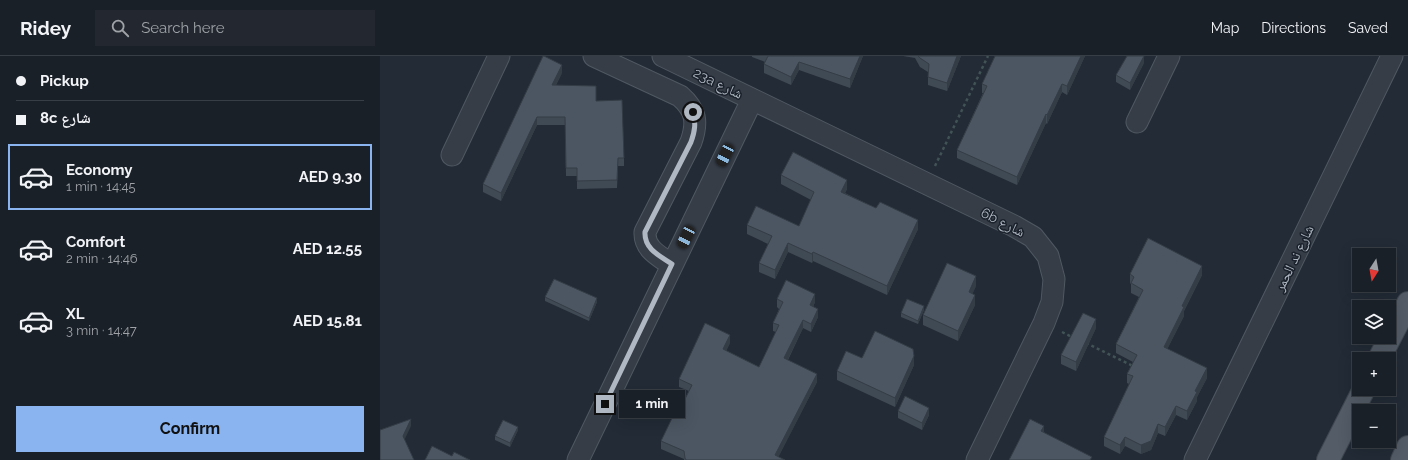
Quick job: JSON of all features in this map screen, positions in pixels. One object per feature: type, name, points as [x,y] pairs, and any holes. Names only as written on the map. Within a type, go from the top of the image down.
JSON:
[{"type":"main road","points":[[1383,352],[1408,303]]},
{"type":"main road","points":[[1328,460],[1360,396]]},
{"type":"main road","points":[[1402,460],[1408,447]]},
{"type":"street","points":[[452,155],[499,56]]},
{"type":"street","points":[[594,56],[680,96],[688,103],[693,112],[696,122],[695,132],[645,232],[645,240],[653,252],[672,264]]},
{"type":"street","name":"23a شارع","points":[[663,56],[752,100]]},
{"type":"street","points":[[1137,122],[1170,56]]},
{"type":"street","name":"شارع ند الحمر","points":[[1195,460],[1392,56]]},
{"type":"street","points":[[578,460],[752,100]]},
{"type":"street","name":"6b شارع","points":[[752,100],[1014,226],[1033,237],[1048,256],[1054,279],[1052,302],[1044,323],[977,460]]},
{"type":"path","points":[[926,184],[988,56]]},
{"type":"path","points":[[1044,323],[1078,340]]},
{"type":"path","points":[[1085,343],[1134,367]]},
{"type":"building","points":[[543,56],[562,65],[552,85],[596,86],[596,101],[622,100],[624,158],[618,158],[617,180],[577,181],[577,168],[566,168],[565,117],[537,117],[501,193],[483,184]]},
{"type":"building","points":[[768,56],[860,56],[850,79],[799,62],[791,77],[764,64]]},
{"type":"building","points":[[918,56],[957,56],[947,83],[928,77],[929,64]]},
{"type":"building","points":[[995,56],[1081,56],[1067,86],[1062,84],[1047,115],[1046,114],[1017,177],[957,150],[987,86],[982,84]]},
{"type":"building","points":[[1127,56],[1144,56],[1130,83],[1116,75]]},
{"type":"building","points":[[793,152],[847,180],[841,192],[876,208],[880,202],[918,220],[887,286],[813,252],[812,254],[788,243],[775,270],[759,263],[772,236],[747,225],[756,206],[799,226],[814,192],[781,175]]},
{"type":"building","points":[[1148,238],[1202,266],[1164,347],[1207,368],[1187,411],[1176,406],[1165,427],[1158,424],[1151,441],[1141,445],[1125,437],[1120,445],[1104,437],[1133,376],[1127,374],[1137,355],[1116,344],[1143,290],[1131,283],[1134,277],[1130,274]]},
{"type":"building","points":[[947,263],[976,276],[969,292],[975,295],[958,331],[923,315]]},
{"type":"building","points":[[554,279],[597,298],[589,318],[545,297]]},
{"type":"building","points":[[786,280],[815,294],[810,305],[818,309],[811,324],[803,320],[784,358],[817,374],[775,455],[785,460],[686,460],[684,451],[661,441],[675,412],[678,413],[692,385],[679,379],[705,323],[730,335],[723,349],[759,367],[779,325],[773,323],[783,302],[777,299]]},
{"type":"building","points":[[907,299],[924,306],[918,321],[901,313]]},
{"type":"building","points":[[1083,313],[1096,319],[1076,362],[1061,355]]},
{"type":"building","points":[[875,331],[913,349],[914,356],[895,398],[837,371],[846,351],[862,358]]},
{"type":"building","points":[[905,396],[929,408],[922,423],[898,411]]},
{"type":"building","points":[[411,419],[403,436],[414,460],[380,460],[380,430]]},
{"type":"building","points":[[1030,419],[1044,426],[1041,431],[1092,457],[1090,460],[1009,460]]},
{"type":"building","points":[[503,420],[518,427],[510,443],[495,436]]},
{"type":"building","points":[[432,446],[452,456],[454,452],[470,460],[425,460]]},
{"type":"route","points":[[605,404],[672,264],[653,252],[645,240],[645,232],[695,132],[696,122],[693,112]]}]
